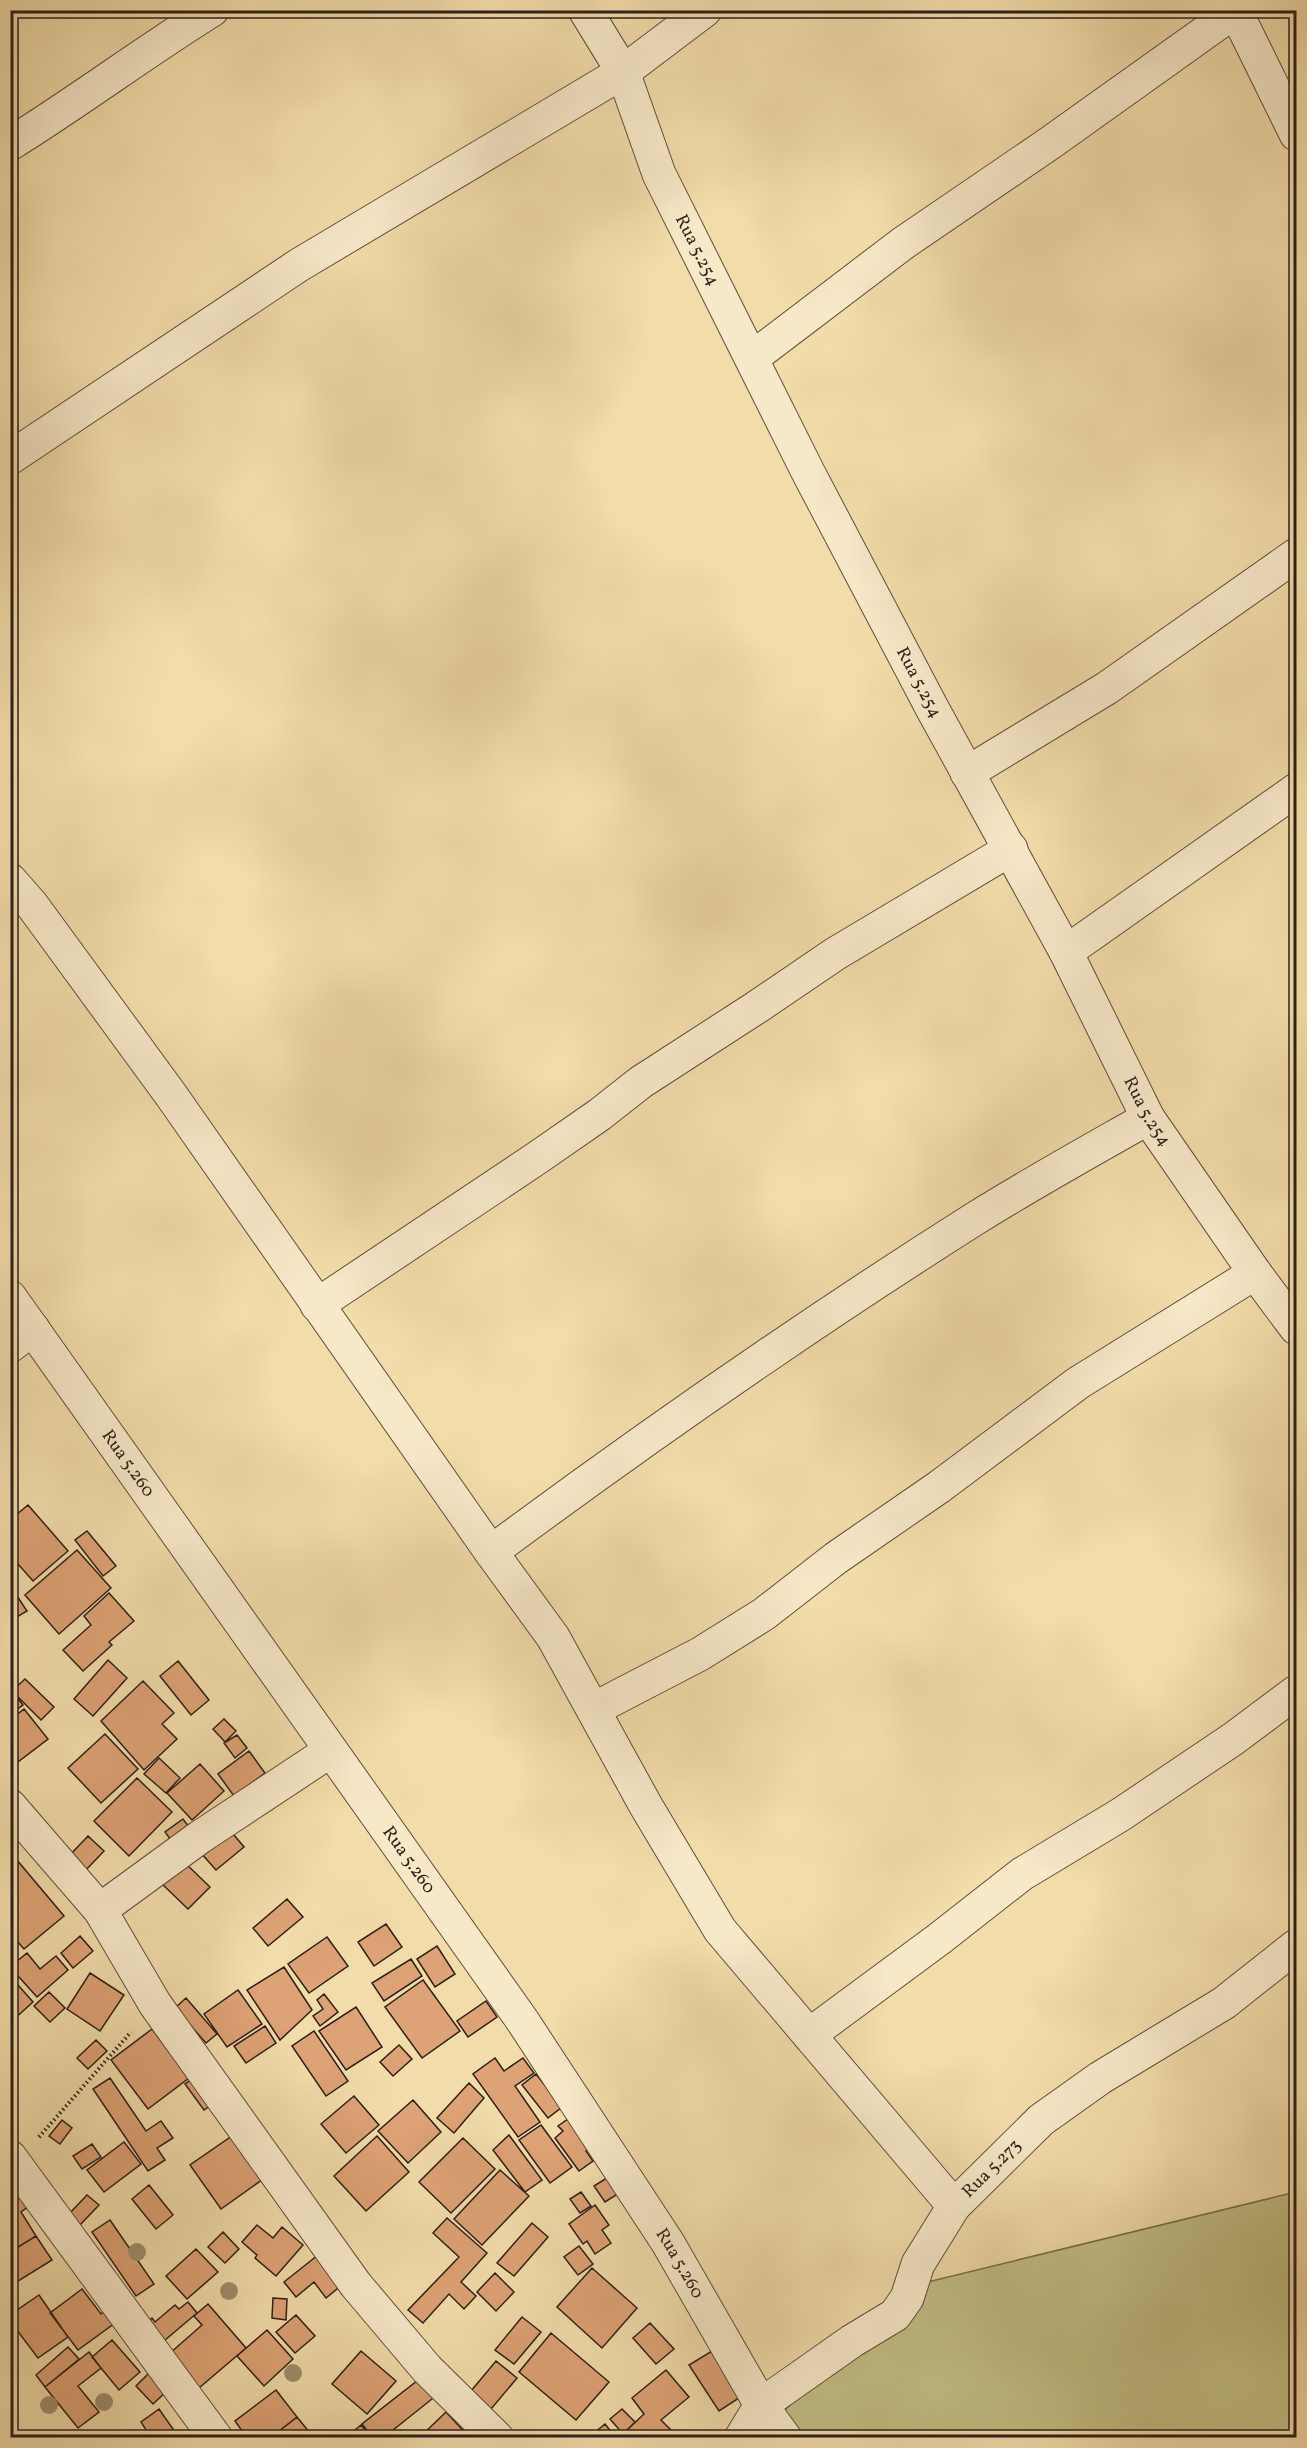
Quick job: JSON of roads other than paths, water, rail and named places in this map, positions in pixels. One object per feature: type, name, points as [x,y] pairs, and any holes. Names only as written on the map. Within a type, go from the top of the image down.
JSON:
[{"type":"street","points":[[10,144],[79,101],[134,61],[212,10]]},
{"type":"street","name":"Rua 5.254","points":[[585,10],[623,72],[659,174],[808,471],[967,773],[1066,952],[1148,1118],[1255,1273],[1296,1328]]},
{"type":"street","points":[[10,458],[299,265],[623,72],[705,10]]},
{"type":"street","points":[[752,358],[902,244],[1050,143],[1235,11],[1296,134]]},
{"type":"street","points":[[967,773],[1107,688],[1296,555]]},
{"type":"street","points":[[1066,952],[1296,790]]},
{"type":"street","points":[[317,1305],[537,1158],[599,1115],[641,1082],[835,954],[1011,849]]},
{"type":"street","points":[[10,880],[32,905],[171,1095],[553,1637],[646,1806],[720,1930],[954,2206]]},
{"type":"street","points":[[491,1552],[630,1449],[833,1310],[978,1217],[1148,1118]]},
{"type":"street","points":[[594,1709],[700,1654],[764,1614],[836,1558],[902,1514],[1078,1383],[1255,1273]]},
{"type":"street","name":"Rua 5.260","points":[[10,1297],[22,1338],[330,1751],[522,2020],[668,2242],[761,2405],[785,2438]]},
{"type":"street","points":[[809,2035],[939,1939],[1022,1874],[1120,1815],[1233,1739],[1296,1692]]},
{"type":"street","points":[[100,1910],[200,1837],[330,1751]]},
{"type":"street","points":[[10,1806],[100,1910],[155,2004],[356,2285],[427,2369],[497,2438]]},
{"type":"street","name":"Rua 5.273","points":[[741,2438],[761,2405],[852,2341],[895,2315],[907,2298],[918,2264],[954,2206],[1041,2120],[1100,2078],[1224,2003],[1296,1946]]},
{"type":"street","points":[[13,2160],[216,2438]]}]
